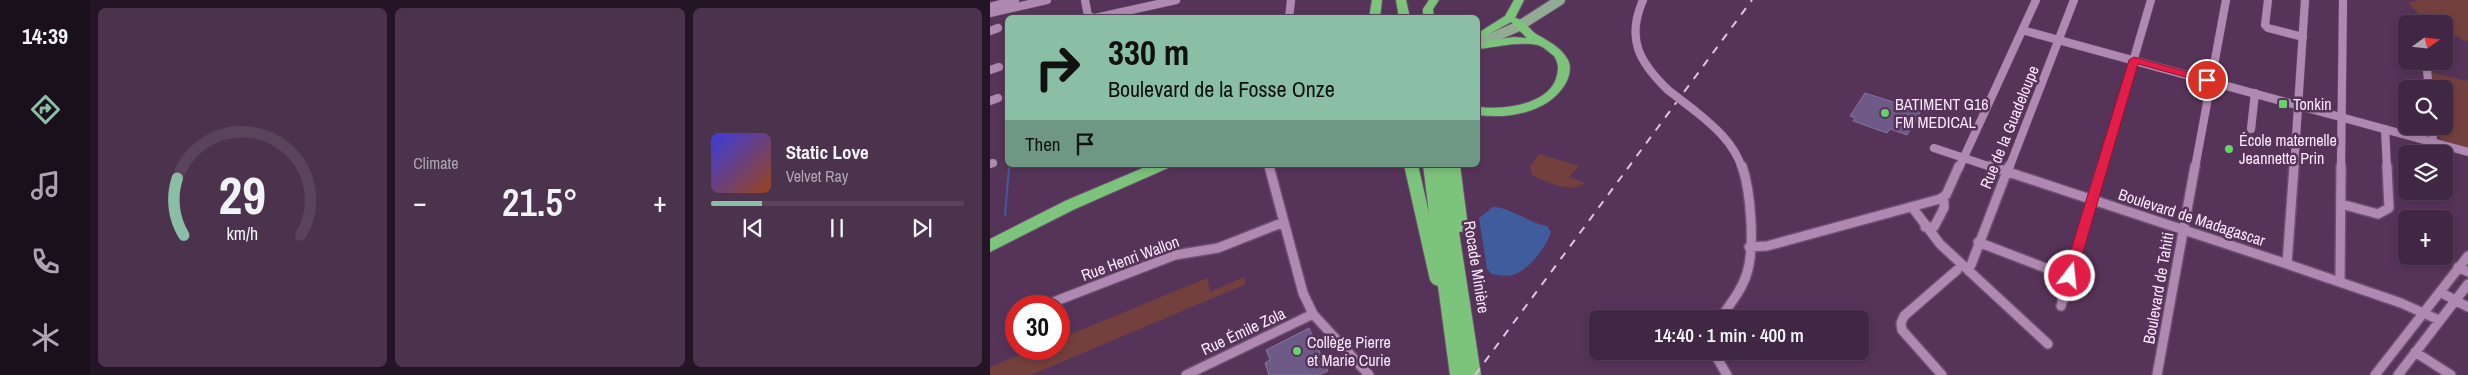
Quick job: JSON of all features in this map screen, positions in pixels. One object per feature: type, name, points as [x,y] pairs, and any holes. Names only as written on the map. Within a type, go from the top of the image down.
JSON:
[{"type":"highway","points":[[1374,15],[1377,0]]},
{"type":"highway","points":[[1401,0],[1404,15]]},
{"type":"highway","points":[[1411,0],[1414,15]]},
{"type":"highway","points":[[1420,0],[1424,15]]},
{"type":"highway","points":[[1429,15],[1428,10],[1434,0]]},
{"type":"highway","points":[[1480,37],[1509,19],[1518,6],[1519,0]]},
{"type":"highway","points":[[1480,111],[1514,111],[1542,100],[1552,92],[1563,76],[1563,62],[1554,50],[1524,32],[1517,24]]},
{"type":"highway","points":[[1480,45],[1514,40],[1544,43]]},
{"type":"highway","points":[[990,238],[1058,204],[1143,167]]},
{"type":"highway","points":[[990,246],[1070,205],[1158,167]]},
{"type":"highway","points":[[1411,167],[1454,354]]},
{"type":"highway","name":"Rocade Minière","points":[[1430,167],[1458,375]]},
{"type":"highway","name":"Rocade Minière","points":[[1442,167],[1466,314],[1473,375]]},
{"type":"highway","points":[[1454,167],[1469,306],[1466,314]]},
{"type":"main road","points":[[1480,37],[1517,24],[1551,0]]},
{"type":"main road","points":[[1480,44],[1560,0]]},
{"type":"street","points":[[990,7],[1015,0]]},
{"type":"street","points":[[990,13],[1046,0]]},
{"type":"street","points":[[1085,0],[1088,15]]},
{"type":"street","points":[[1108,15],[1176,0]]},
{"type":"street","points":[[1289,15],[1291,0]]},
{"type":"street","points":[[1643,0],[1637,11],[1634,28],[1638,53],[1648,71],[1668,90],[1714,125],[1726,139],[1735,150],[1750,192],[1748,272],[1725,310]]},
{"type":"street","points":[[1749,247],[1767,246],[1912,207],[1940,199],[1946,195],[2036,0]]},
{"type":"street","name":"Rue de la Guadeloupe","points":[[1971,265],[1978,242],[2008,172],[2074,0]]},
{"type":"street","points":[[2061,306],[2151,0]]},
{"type":"street","name":"Boulevard de Tahiti","points":[[2157,375],[2226,0]]},
{"type":"street","points":[[2268,0],[2265,25],[2268,28],[2303,37]]},
{"type":"street","points":[[2287,264],[2306,0]]},
{"type":"street","points":[[2340,282],[2343,0]]},
{"type":"street","points":[[990,31],[998,28]]},
{"type":"street","points":[[2022,30],[2468,152]]},
{"type":"street","points":[[990,70],[999,67]]},
{"type":"street","points":[[2250,128],[2255,93]]},
{"type":"street","points":[[990,101],[998,98]]},
{"type":"street","points":[[2341,204],[2378,214],[2389,208],[2386,129]]},
{"type":"street","points":[[2433,135],[2433,142]]},
{"type":"street","name":"Boulevard de Madagascar","points":[[1934,148],[2340,282],[2425,312],[2439,320]]},
{"type":"street","points":[[1270,167],[1303,293],[1313,314],[1369,375]]},
{"type":"street","points":[[1925,227],[1934,227],[1944,208],[1944,202],[1940,199]]},
{"type":"street","points":[[1912,207],[1925,227],[1967,270],[2048,344]]},
{"type":"street","name":"Rue Henri Wallon","points":[[1070,296],[1175,255],[1218,248],[1284,222]]},
{"type":"street","points":[[1978,242],[2070,276]]},
{"type":"street","points":[[2376,375],[2468,256]]},
{"type":"street","points":[[2458,267],[2468,272]]},
{"type":"street","points":[[1942,375],[1902,330],[1901,323],[1904,316],[1957,270]]},
{"type":"street","points":[[2398,375],[2468,284]]},
{"type":"street","points":[[2440,292],[2468,307]]},
{"type":"street","name":"Rue Émile Zola","points":[[1186,375],[1313,314]]},
{"type":"street","points":[[2415,352],[2451,375]]},
{"type":"street","points":[[1718,360],[1727,375]]},
{"type":"shaded area","points":[[2420,0],[2468,0],[2468,42],[2453,34],[2453,15],[2420,15],[2408,3]]},
{"type":"shaded area","points":[[2430,72],[2467,81],[2468,79],[2468,148],[2444,141],[2437,136],[2453,135],[2453,80],[2431,80]]},
{"type":"shaded area","points":[[1539,154],[1579,166],[1569,177],[1585,183],[1573,187],[1558,186],[1532,175],[1530,166]]},
{"type":"shaded area","points":[[1244,277],[1246,284],[1070,358],[1070,334],[1207,278],[1210,292]]},
{"type":"shaded area","points":[[1008,360],[1066,360],[1031,375],[990,375],[990,367]]},
{"type":"water","points":[[1493,207],[1505,209],[1533,222],[1547,226],[1551,232],[1536,258],[1524,269],[1512,275],[1492,274],[1487,269],[1479,218]]},
{"type":"building","name":"BATIMENT G16 FM MEDICAL","points":[[1865,93],[1921,111],[1907,135],[1890,129],[1887,133],[1853,121],[1855,118],[1850,116]]},
{"type":"building","points":[[1309,328],[1328,371],[1319,375],[1269,375],[1265,363],[1270,360],[1266,350]]},
{"type":"waterway","points":[[1005,215],[1009,168]]},
{"type":"railway","points":[[1475,375],[1752,0]]},
{"type":"place","name":"Tonkin","points":[[2283,104]]},
{"type":"place","name":"BATIMENT G16 FM MEDICAL","points":[[1885,113]]},
{"type":"place","name":"École maternelle Jeannette Prin","points":[[2229,149]]},
{"type":"place","name":"Collège Pierre et Marie Curie","points":[[1297,351]]},
{"type":"route","points":[[2070,276],[2134,60],[2207,80]]}]
